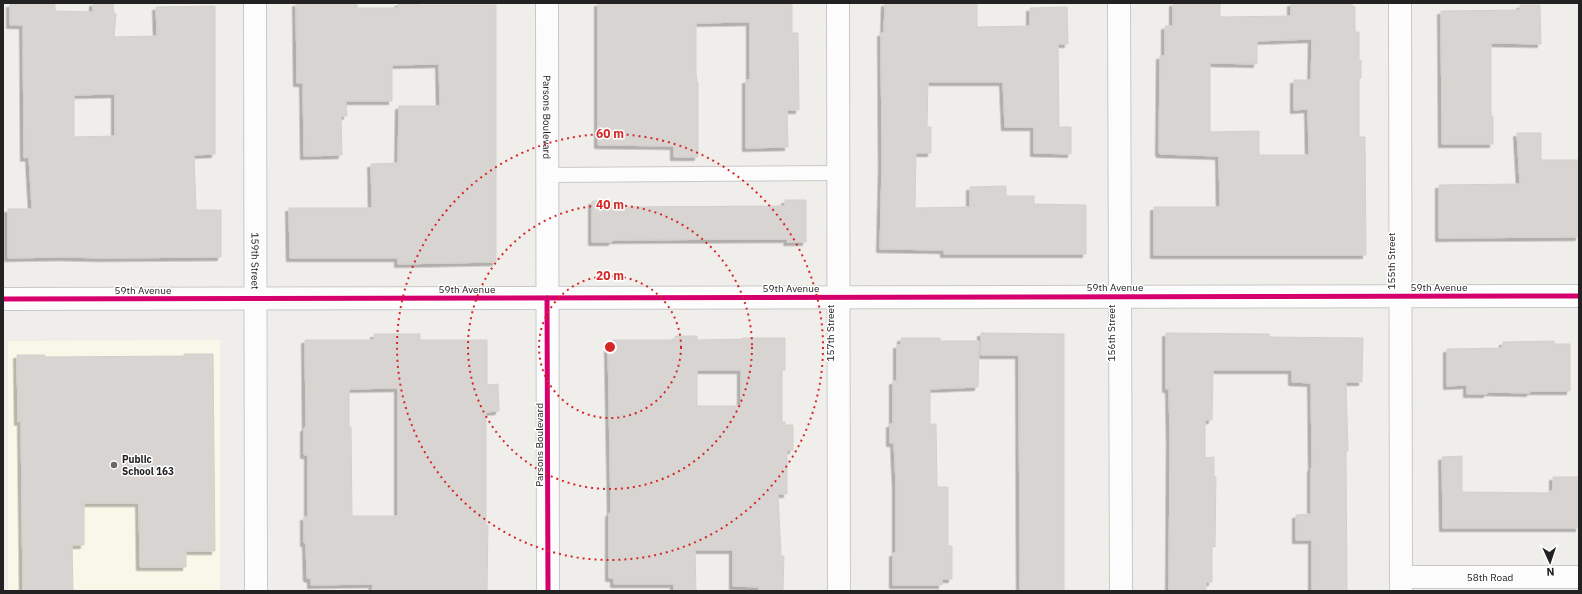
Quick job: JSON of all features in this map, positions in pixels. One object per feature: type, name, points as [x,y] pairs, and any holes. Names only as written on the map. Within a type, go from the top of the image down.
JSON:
[{"type":"street","name":"159th Street","points":[[255,3],[256,591]]},
{"type":"street","name":"Parsons Boulevard","points":[[547,3],[548,591]]},
{"type":"street","name":"157th Street","points":[[838,3],[839,591]]},
{"type":"street","name":"156th Street","points":[[1119,3],[1121,591]]},
{"type":"street","name":"155th Street","points":[[1400,3],[1401,584]]},
{"type":"street","name":"59th Avenue","points":[[3,299],[1579,296]]},
{"type":"street","name":"58th Road","points":[[1401,584],[1579,577]]},
{"type":"lane","points":[[548,175],[838,173]]},
{"type":"shaded area","name":"Public School 163","points":[[220,340],[220,591],[8,591],[8,341]]},
{"type":"building","points":[[55,3],[55,11],[93,12],[93,3],[113,3],[114,13],[116,14],[114,37],[157,36],[156,7],[215,6],[215,154],[194,155],[196,210],[221,210],[221,257],[8,258],[8,209],[32,209],[29,157],[24,158],[23,25],[10,25],[10,4]],"holes":[[[115,94],[115,136],[74,137],[74,95]]]},
{"type":"building","points":[[296,3],[357,3],[357,8],[398,8],[398,3],[418,3],[418,5],[496,5],[496,262],[398,264],[398,258],[290,258],[289,208],[372,208],[371,164],[398,163],[399,106],[440,106],[439,64],[392,65],[392,101],[346,101],[347,116],[341,116],[342,155],[304,156],[303,83],[297,83]]},
{"type":"building","points":[[598,3],[792,3],[792,33],[798,33],[799,110],[787,110],[788,147],[746,148],[746,80],[750,80],[750,22],[696,23],[698,157],[674,157],[674,146],[598,145]]},
{"type":"building","points":[[885,3],[977,3],[977,27],[1030,26],[1030,8],[1067,7],[1068,44],[1058,44],[1059,127],[1071,127],[1071,154],[1034,153],[1034,127],[1005,127],[1003,82],[928,82],[927,127],[931,127],[931,153],[916,153],[915,208],[970,207],[970,187],[1006,186],[1006,196],[1034,196],[1034,204],[1086,205],[1086,254],[944,254],[944,250],[880,249],[882,165],[881,33],[884,33]]},
{"type":"building","points":[[1173,3],[1220,3],[1220,17],[1291,16],[1291,3],[1352,3],[1352,6],[1355,7],[1355,32],[1359,32],[1359,60],[1361,60],[1361,78],[1359,78],[1359,137],[1365,137],[1366,255],[1154,255],[1154,207],[1220,207],[1219,156],[1160,154],[1159,152],[1160,56],[1165,56],[1165,26],[1173,26]],"holes":[[[1312,39],[1311,80],[1294,80],[1294,110],[1308,109],[1309,155],[1259,155],[1259,131],[1210,132],[1210,63],[1257,64],[1257,41]]]},
{"type":"building","points":[[1520,5],[1540,5],[1541,44],[1491,43],[1491,116],[1493,116],[1493,144],[1442,144],[1441,11],[1520,10]]},
{"type":"building","points":[[1517,133],[1541,133],[1541,160],[1579,160],[1579,237],[1439,238],[1439,185],[1520,184]]},
{"type":"building","points":[[785,200],[806,200],[806,242],[787,242],[788,239],[766,239],[612,240],[612,242],[592,242],[592,201],[612,201],[612,207],[785,206]]},
{"type":"building","points":[[981,333],[1064,334],[1064,591],[1020,591],[1019,355],[981,355]]},
{"type":"building","points":[[1166,333],[1269,334],[1269,337],[1363,338],[1362,382],[1346,382],[1348,451],[1346,451],[1347,591],[1312,591],[1312,540],[1296,540],[1296,515],[1311,514],[1311,383],[1292,382],[1292,370],[1213,370],[1212,420],[1205,420],[1205,458],[1214,457],[1214,477],[1216,477],[1215,547],[1212,546],[1212,582],[1206,582],[1206,591],[1169,591],[1170,440],[1169,389],[1166,389]]},
{"type":"building","points":[[374,334],[420,334],[420,340],[487,340],[487,385],[498,384],[499,411],[486,412],[486,526],[488,525],[487,591],[372,591],[373,584],[311,585],[311,579],[307,578],[306,543],[304,543],[304,517],[308,517],[308,455],[304,455],[304,428],[306,428],[305,340],[374,340]],"holes":[[[398,388],[398,516],[352,516],[349,389]]]},
{"type":"building","points":[[675,336],[697,336],[697,340],[785,338],[785,370],[782,370],[782,422],[785,422],[785,425],[793,425],[793,450],[787,450],[787,494],[778,494],[781,556],[784,556],[783,590],[759,590],[759,587],[733,586],[733,550],[695,550],[696,591],[674,591],[674,584],[614,584],[614,578],[609,578],[609,513],[611,513],[608,347],[612,347],[612,340],[675,340]],"holes":[[[697,370],[741,370],[741,406],[697,406]]]},
{"type":"building","points":[[901,338],[940,338],[940,341],[979,341],[978,387],[930,389],[930,424],[936,424],[937,487],[948,487],[948,546],[952,546],[952,579],[942,579],[942,585],[893,585],[893,553],[896,553],[896,485],[894,443],[890,443],[890,424],[893,424],[893,381],[897,381],[897,345],[901,345]]},
{"type":"building","points":[[1554,341],[1554,344],[1570,344],[1570,391],[1530,391],[1530,393],[1487,392],[1487,394],[1467,394],[1467,385],[1447,386],[1447,349],[1502,348],[1503,342]]},
{"type":"building","name":"Public School 163","points":[[184,354],[213,354],[215,551],[186,551],[186,567],[140,567],[139,503],[84,503],[84,545],[72,545],[73,591],[23,591],[21,421],[18,422],[17,355],[45,355],[45,357],[184,356]]},
{"type":"building","points":[[1462,456],[1462,492],[1550,493],[1550,491],[1553,491],[1553,477],[1579,477],[1579,528],[1443,528],[1442,457]]},
{"type":"cycle path","points":[[3,299],[1579,296]]},
{"type":"cycle path","points":[[547,298],[548,591]]},
{"type":"place","name":"Public School 163","points":[[114,465]]}]
